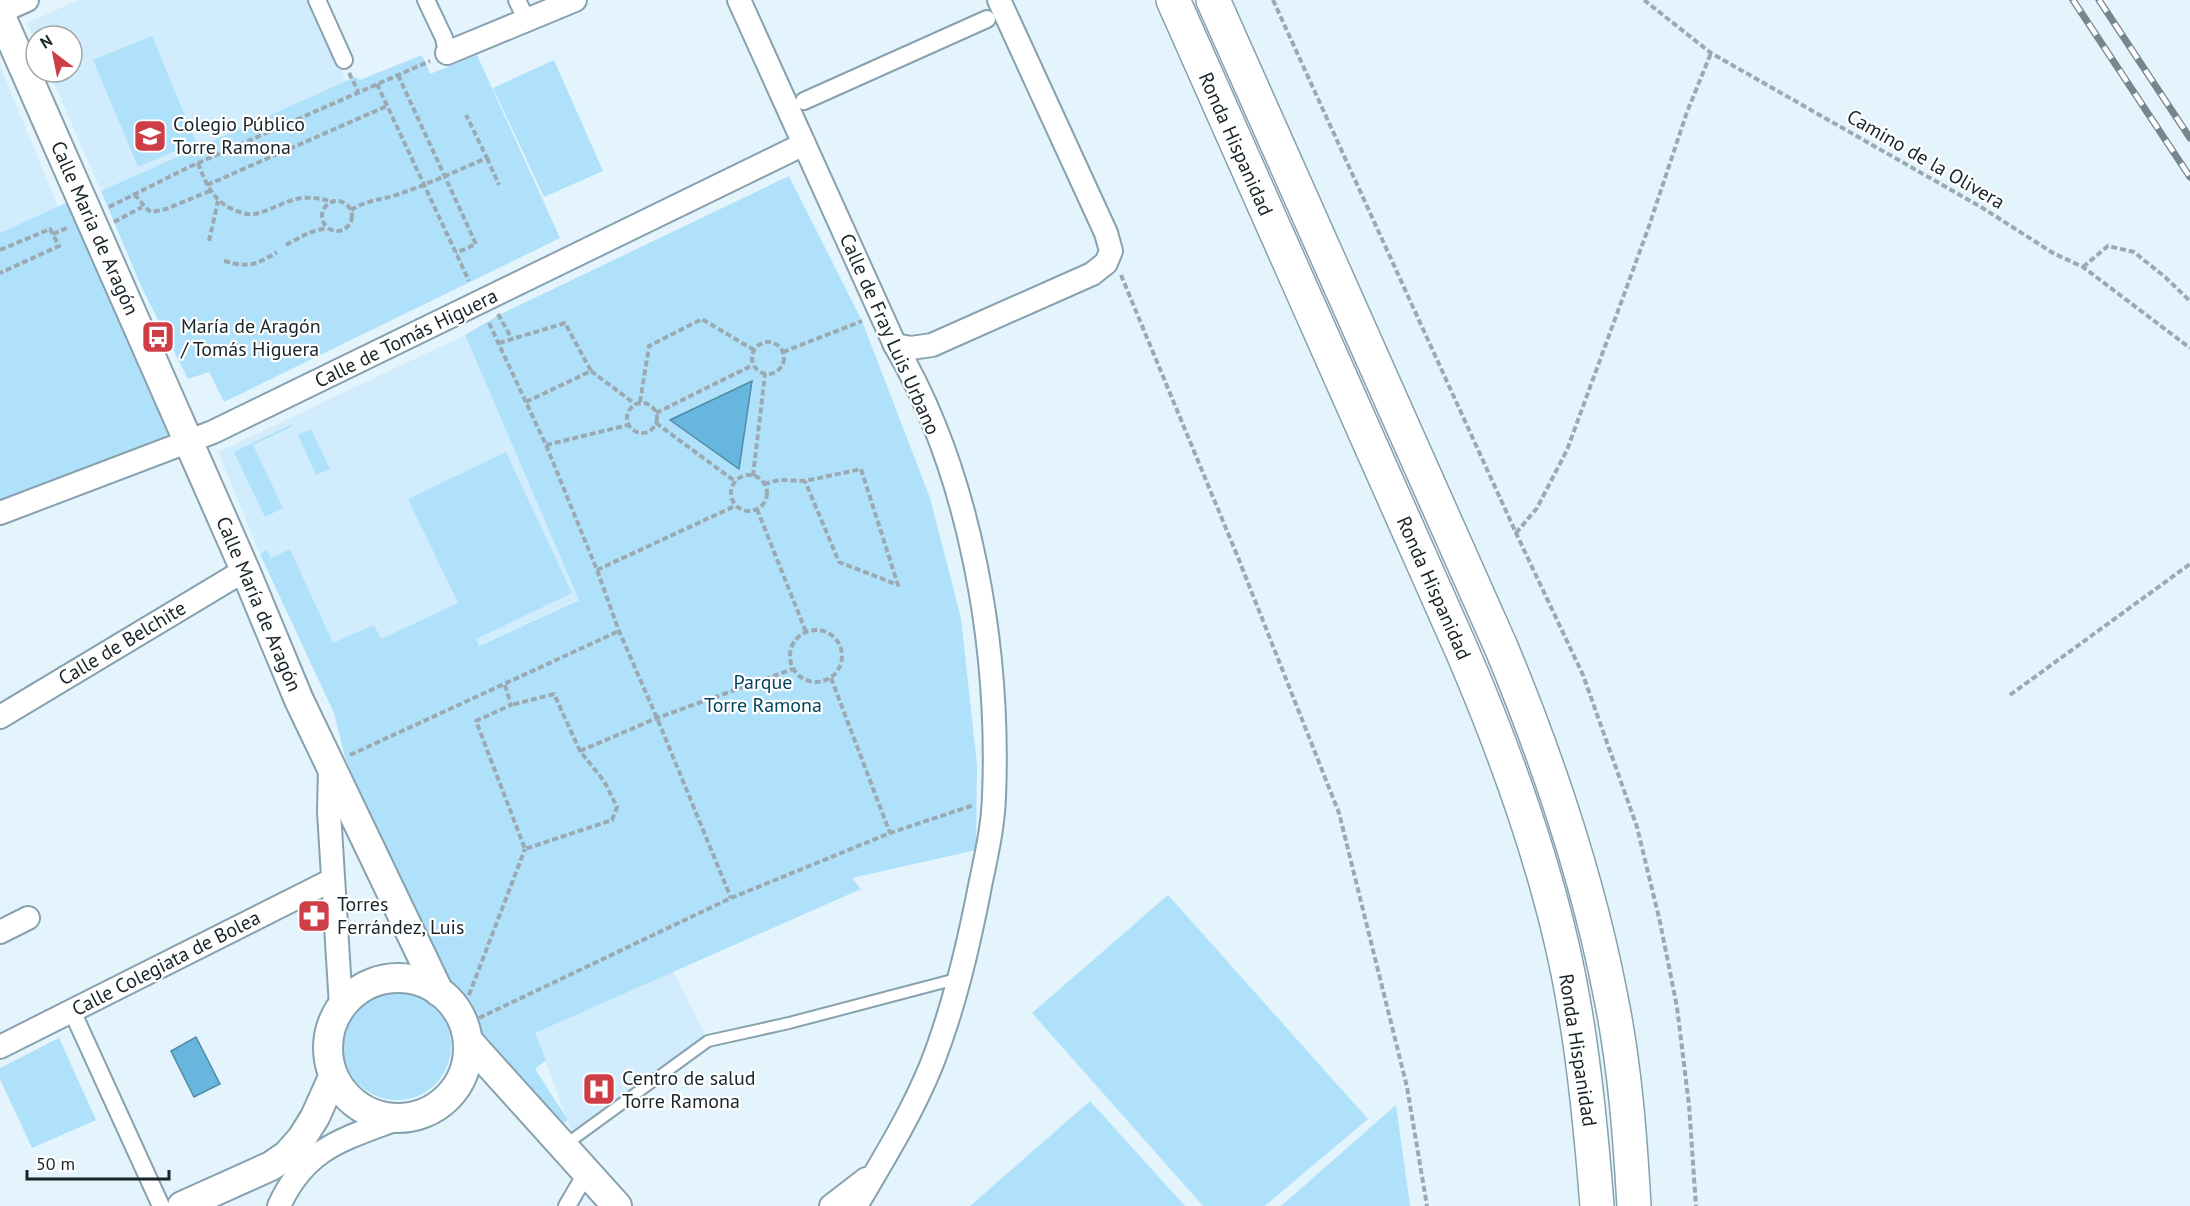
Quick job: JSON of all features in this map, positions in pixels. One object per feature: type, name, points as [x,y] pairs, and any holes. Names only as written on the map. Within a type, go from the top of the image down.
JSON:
[{"type":"highway","name":"Ronda Hispanidad","points":[[1173,0],[1489,713],[1514,784],[1553,910],[1575,1010],[1590,1123],[1597,1206]]},
{"type":"highway","name":"Ronda Hispanidad","points":[[1213,0],[1501,647],[1544,758],[1588,897],[1612,999],[1628,1112],[1634,1206]]},
{"type":"street","points":[[0,13],[27,0]]},
{"type":"street","points":[[317,0],[344,60]]},
{"type":"street","points":[[426,0],[444,38],[447,53],[575,0]]},
{"type":"street","points":[[517,0],[526,21]]},
{"type":"street","name":"Calle de Fray Luis Urbano","points":[[739,0],[796,104],[804,144],[895,345],[915,379],[956,486],[973,553],[985,622],[992,688],[994,798],[989,838],[961,978],[923,1083],[885,1157],[856,1206]]},
{"type":"street","points":[[796,104],[997,10],[1106,233],[1112,251],[1106,263],[1092,274],[932,345],[910,348],[895,345]]},
{"type":"street","name":"Calle Maria de Aragón","points":[[0,13],[189,442]]},
{"type":"street","name":"Calle de Tomás Higuera","points":[[0,513],[189,442],[804,144]]},
{"type":"street","points":[[915,379],[918,367],[932,345]]},
{"type":"street","name":"Calle María de Aragón","points":[[189,442],[299,700],[337,761],[439,992]]},
{"type":"street","name":"Calle de Belchite","points":[[0,717],[245,570]]},
{"type":"street","name":"Calle María de Aragón","points":[[337,761],[329,813],[341,1006]]},
{"type":"street","name":"Calle Colegiata de Bolea","points":[[0,1047],[332,880]]},
{"type":"street","points":[[0,932],[28,918]]},
{"type":"street","points":[[402,1117],[381,1115],[361,1107],[345,1094],[333,1077],[328,1059],[328,1040],[332,1023],[341,1006],[356,991],[376,981],[398,978],[420,982],[439,992],[457,1012],[467,1030],[475,1031],[563,1147],[617,1206]]},
{"type":"street","points":[[72,1011],[186,1206],[271,1166],[287,1155],[302,1138],[315,1117],[333,1077]]},
{"type":"street","points":[[279,1206],[292,1182],[312,1158],[328,1147],[402,1117],[421,1113],[439,1103],[455,1090],[463,1076],[475,1031]]},
{"type":"street","name":"Calle de Fray Luis Urbano","points":[[831,1206],[866,1179],[885,1157]]},
{"type":"street","points":[[567,1206],[586,1172]]},
{"type":"lane","points":[[563,1147],[708,1041],[789,1023],[961,978]]},
{"type":"path","points":[[1273,0],[1583,675],[1637,827],[1660,922],[1677,1007],[1689,1105],[1696,1206]]},
{"type":"path","name":"Camino de la Olivera","points":[[1644,0],[1711,53],[1981,207],[2053,253],[2083,267],[2190,348]]},
{"type":"path","points":[[109,207],[198,163],[447,53]]},
{"type":"path","points":[[1516,533],[1537,508],[1567,450],[1711,53]]},
{"type":"path","points":[[398,75],[476,244],[456,253]]},
{"type":"path","points":[[351,79],[358,92]]},
{"type":"path","points":[[377,84],[469,280]]},
{"type":"path","points":[[207,185],[387,106]]},
{"type":"path","points":[[466,115],[499,184]]},
{"type":"path","points":[[351,210],[362,203],[391,197],[486,159]]},
{"type":"path","points":[[198,163],[210,191],[218,201],[247,215],[261,213],[299,198],[318,198],[345,203],[351,210],[351,221],[345,229],[335,232],[326,228],[321,219],[322,209],[329,202],[334,201]]},
{"type":"path","points":[[134,195],[142,207],[151,212],[210,191]]},
{"type":"path","points":[[209,241],[218,201]]},
{"type":"path","points":[[113,222],[142,207]]},
{"type":"path","points":[[53,234],[69,226]]},
{"type":"path","points":[[286,245],[308,233],[326,228]]},
{"type":"path","points":[[0,250],[50,229],[59,246],[0,273]]},
{"type":"path","points":[[2083,267],[2108,246],[2134,252],[2190,301]]},
{"type":"path","points":[[1112,251],[1153,356],[1237,555],[1339,813],[1407,1087],[1426,1206]]},
{"type":"path","points":[[225,261],[247,266],[260,263],[277,252]]},
{"type":"path","points":[[498,314],[512,339]]},
{"type":"path","points":[[499,343],[565,323],[591,371],[637,403],[650,405],[656,413],[656,423],[644,433],[635,431],[628,425],[628,411],[637,403],[649,346],[702,319],[754,350]]},
{"type":"path","points":[[783,352],[862,321]]},
{"type":"path","points":[[489,323],[546,445],[597,570],[619,631],[731,898]]},
{"type":"path","points":[[762,343],[776,344],[783,352],[782,366],[775,372],[765,374],[756,369],[753,365],[754,350],[762,343]]},
{"type":"path","points":[[656,413],[753,365]]},
{"type":"path","points":[[526,402],[591,371]]},
{"type":"path","points":[[753,476],[765,374]]},
{"type":"path","points":[[656,423],[736,482]]},
{"type":"path","points":[[546,445],[628,425]]},
{"type":"path","points":[[764,484],[779,480],[805,481],[861,469],[898,585],[839,562],[805,481]]},
{"type":"path","points":[[743,476],[753,476],[764,484],[765,501],[757,509],[745,511],[735,506],[731,489],[743,476]]},
{"type":"path","points":[[597,570],[735,506]]},
{"type":"path","points":[[757,509],[806,632]]},
{"type":"path","points":[[2010,695],[2190,564]]},
{"type":"path","points":[[818,630],[826,632],[840,644],[843,661],[840,669],[831,678],[819,683],[810,682],[802,679],[793,669],[790,657],[791,648],[795,641],[806,632],[818,630]]},
{"type":"path","points":[[337,761],[619,631]]},
{"type":"path","points":[[580,751],[657,718],[793,669]]},
{"type":"path","points":[[831,678],[890,833]]},
{"type":"path","points":[[505,685],[511,705]]},
{"type":"path","points":[[469,995],[525,849],[476,721],[511,705],[554,694],[580,751],[604,781],[617,807],[612,819],[525,849]]},
{"type":"path","points":[[475,1031],[731,898],[890,833],[982,802]]},
{"type":"shaded area","name":"Colegio Público Torre Ramona","points":[[78,0],[311,0],[346,81],[101,191],[54,84],[84,84],[84,24],[27,23]]},
{"type":"shaded area","points":[[0,66],[58,207],[0,233]]},
{"type":"shaded area","points":[[465,335],[579,599],[334,713],[260,554],[218,452]]},
{"type":"shaded area","points":[[752,381],[739,469],[670,420]]},
{"type":"shaded area","name":"Centro de salud Torre Ramona","points":[[673,971],[708,1041],[574,1138],[535,1033]]},
{"type":"shaded area","points":[[196,1037],[220,1084],[194,1097],[171,1051]]},
{"type":"green space","points":[[152,36],[196,142],[138,167],[93,60]]},
{"type":"green space","points":[[422,55],[430,74],[477,55],[560,238],[224,402],[209,372],[188,379],[141,286],[101,191],[355,77],[360,80]]},
{"type":"green space","points":[[554,60],[603,171],[544,197],[493,88]]},
{"type":"green space","name":"Parque Torre Ramona","points":[[789,176],[862,321],[930,498],[961,618],[977,765],[976,850],[852,878],[861,889],[535,1033],[546,1060],[535,1069],[568,1120],[554,1130],[495,1063],[472,1028],[401,892],[345,757],[334,713],[260,554],[267,550],[271,558],[290,549],[333,643],[374,625],[381,639],[458,603],[408,499],[506,452],[572,593],[476,639],[479,646],[579,600],[465,335],[499,315]]},
{"type":"green space","points":[[66,203],[178,437],[0,503],[0,233]]},
{"type":"green space","points":[[292,424],[293,426],[253,445],[283,508],[265,517],[234,452]]},
{"type":"green space","points":[[311,429],[330,469],[316,475],[298,435]]},
{"type":"green space","points":[[1168,895],[1368,1119],[1265,1206],[1203,1206],[1032,1013]]},
{"type":"green space","points":[[397,992],[418,996],[435,1008],[447,1025],[451,1046],[447,1067],[435,1084],[418,1096],[397,1100],[376,1096],[359,1084],[347,1067],[343,1046],[347,1025],[359,1008],[376,996]]},
{"type":"green space","points":[[59,1038],[96,1120],[32,1148],[0,1079],[0,1068]]},
{"type":"green space","points":[[1090,1101],[1185,1206],[970,1206]]},
{"type":"green space","points":[[1396,1105],[1410,1206],[1281,1206]]},
{"type":"railway","points":[[2073,0],[2190,177]]},
{"type":"railway","points":[[2099,0],[2190,138]]},
{"type":"place","name":"Colegio Público Torre Ramona","points":[[150,136]]},
{"type":"place","name":"María de Aragón / Tomás Higuera","points":[[158,337]]},
{"type":"place","name":"Torres Ferrández, Luis","points":[[314,916]]},
{"type":"place","name":"Centro de salud Torre Ramona","points":[[599,1089]]}]
